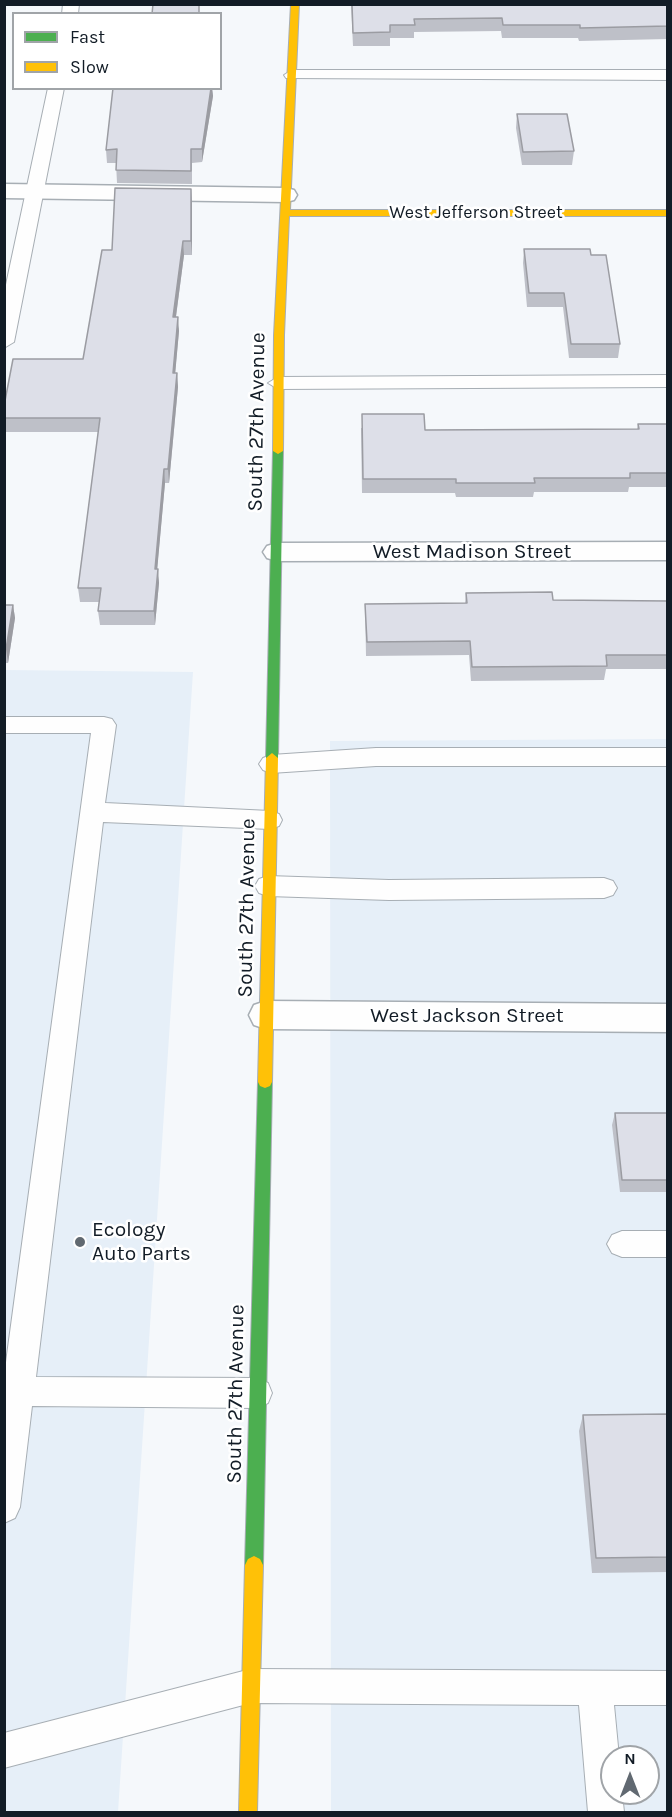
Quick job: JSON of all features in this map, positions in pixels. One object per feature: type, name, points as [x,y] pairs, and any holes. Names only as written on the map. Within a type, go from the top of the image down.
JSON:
[{"type":"main road","name":"South 27th Avenue","points":[[248,1812],[277,552],[278,383],[295,4]]},
{"type":"main road","name":"West Jefferson Street","points":[[285,204],[668,213]]},
{"type":"street","name":"West Jefferson Street","points":[[4,191],[285,204]]},
{"type":"street","name":"West Madison Street","points":[[277,552],[668,551]]},
{"type":"street","name":"West Jackson Street","points":[[266,1015],[668,1018]]},
{"type":"lane","points":[[292,75],[668,75]]},
{"type":"lane","points":[[4,342],[56,90]]},
{"type":"lane","points":[[278,383],[668,381]]},
{"type":"lane","points":[[4,725],[104,726],[11,1391],[4,1507]]},
{"type":"lane","points":[[271,764],[376,757],[668,757]]},
{"type":"lane","points":[[92,812],[270,820]]},
{"type":"lane","points":[[268,886],[389,890],[604,888]]},
{"type":"lane","points":[[622,1244],[668,1244]]},
{"type":"lane","points":[[11,1391],[257,1393]]},
{"type":"lane","points":[[4,1751],[251,1686],[668,1688]]},
{"type":"lane","points":[[594,1688],[606,1812]]},
{"type":"shaded area","name":"Ecology Auto Parts","points":[[5,670],[193,672],[118,1812],[5,1812]]},
{"type":"shaded area","points":[[667,739],[667,1812],[331,1812],[330,741]]},
{"type":"building","points":[[153,4],[199,4],[199,12],[152,12]]},
{"type":"building","points":[[352,4],[668,4],[668,26],[580,28],[580,25],[503,25],[502,18],[414,19],[415,25],[390,25],[390,32],[353,33]]},
{"type":"building","points":[[113,90],[211,90],[202,149],[191,149],[191,171],[116,170],[117,149],[106,150]]},
{"type":"building","points":[[517,114],[567,114],[574,151],[523,152]]},
{"type":"building","points":[[115,188],[191,189],[191,241],[183,241],[173,317],[178,317],[173,373],[177,373],[168,469],[164,469],[155,569],[158,569],[154,611],[98,611],[101,588],[78,588],[100,418],[4,418],[4,406],[13,359],[83,359],[102,250],[112,250]]},
{"type":"building","points":[[524,249],[590,249],[591,255],[606,255],[620,344],[571,344],[564,293],[529,293]]},
{"type":"building","points":[[362,414],[424,414],[425,430],[639,429],[638,424],[668,424],[668,473],[630,473],[630,478],[534,478],[535,483],[456,483],[456,479],[363,479]]},
{"type":"building","points":[[552,592],[553,600],[668,601],[668,655],[606,655],[607,666],[472,667],[470,641],[367,642],[365,604],[467,603],[466,593]]},
{"type":"building","points":[[4,605],[13,605],[6,649],[4,649]]},
{"type":"building","points":[[615,1113],[668,1113],[668,1180],[622,1180]]},
{"type":"building","points":[[668,1414],[668,1557],[596,1558],[583,1415]]},
{"type":"traffic: fast","points":[[272,758],[278,451]]},
{"type":"traffic: fast","points":[[254,1565],[265,1082]]},
{"type":"traffic: slow","points":[[278,451],[279,335],[295,4]]},
{"type":"traffic: slow","points":[[285,213],[668,213]]},
{"type":"traffic: slow","points":[[265,1082],[272,758]]},
{"type":"traffic: slow","points":[[248,1812],[254,1565]]},
{"type":"place","name":"Ecology Auto Parts","points":[[80,1242]]}]
